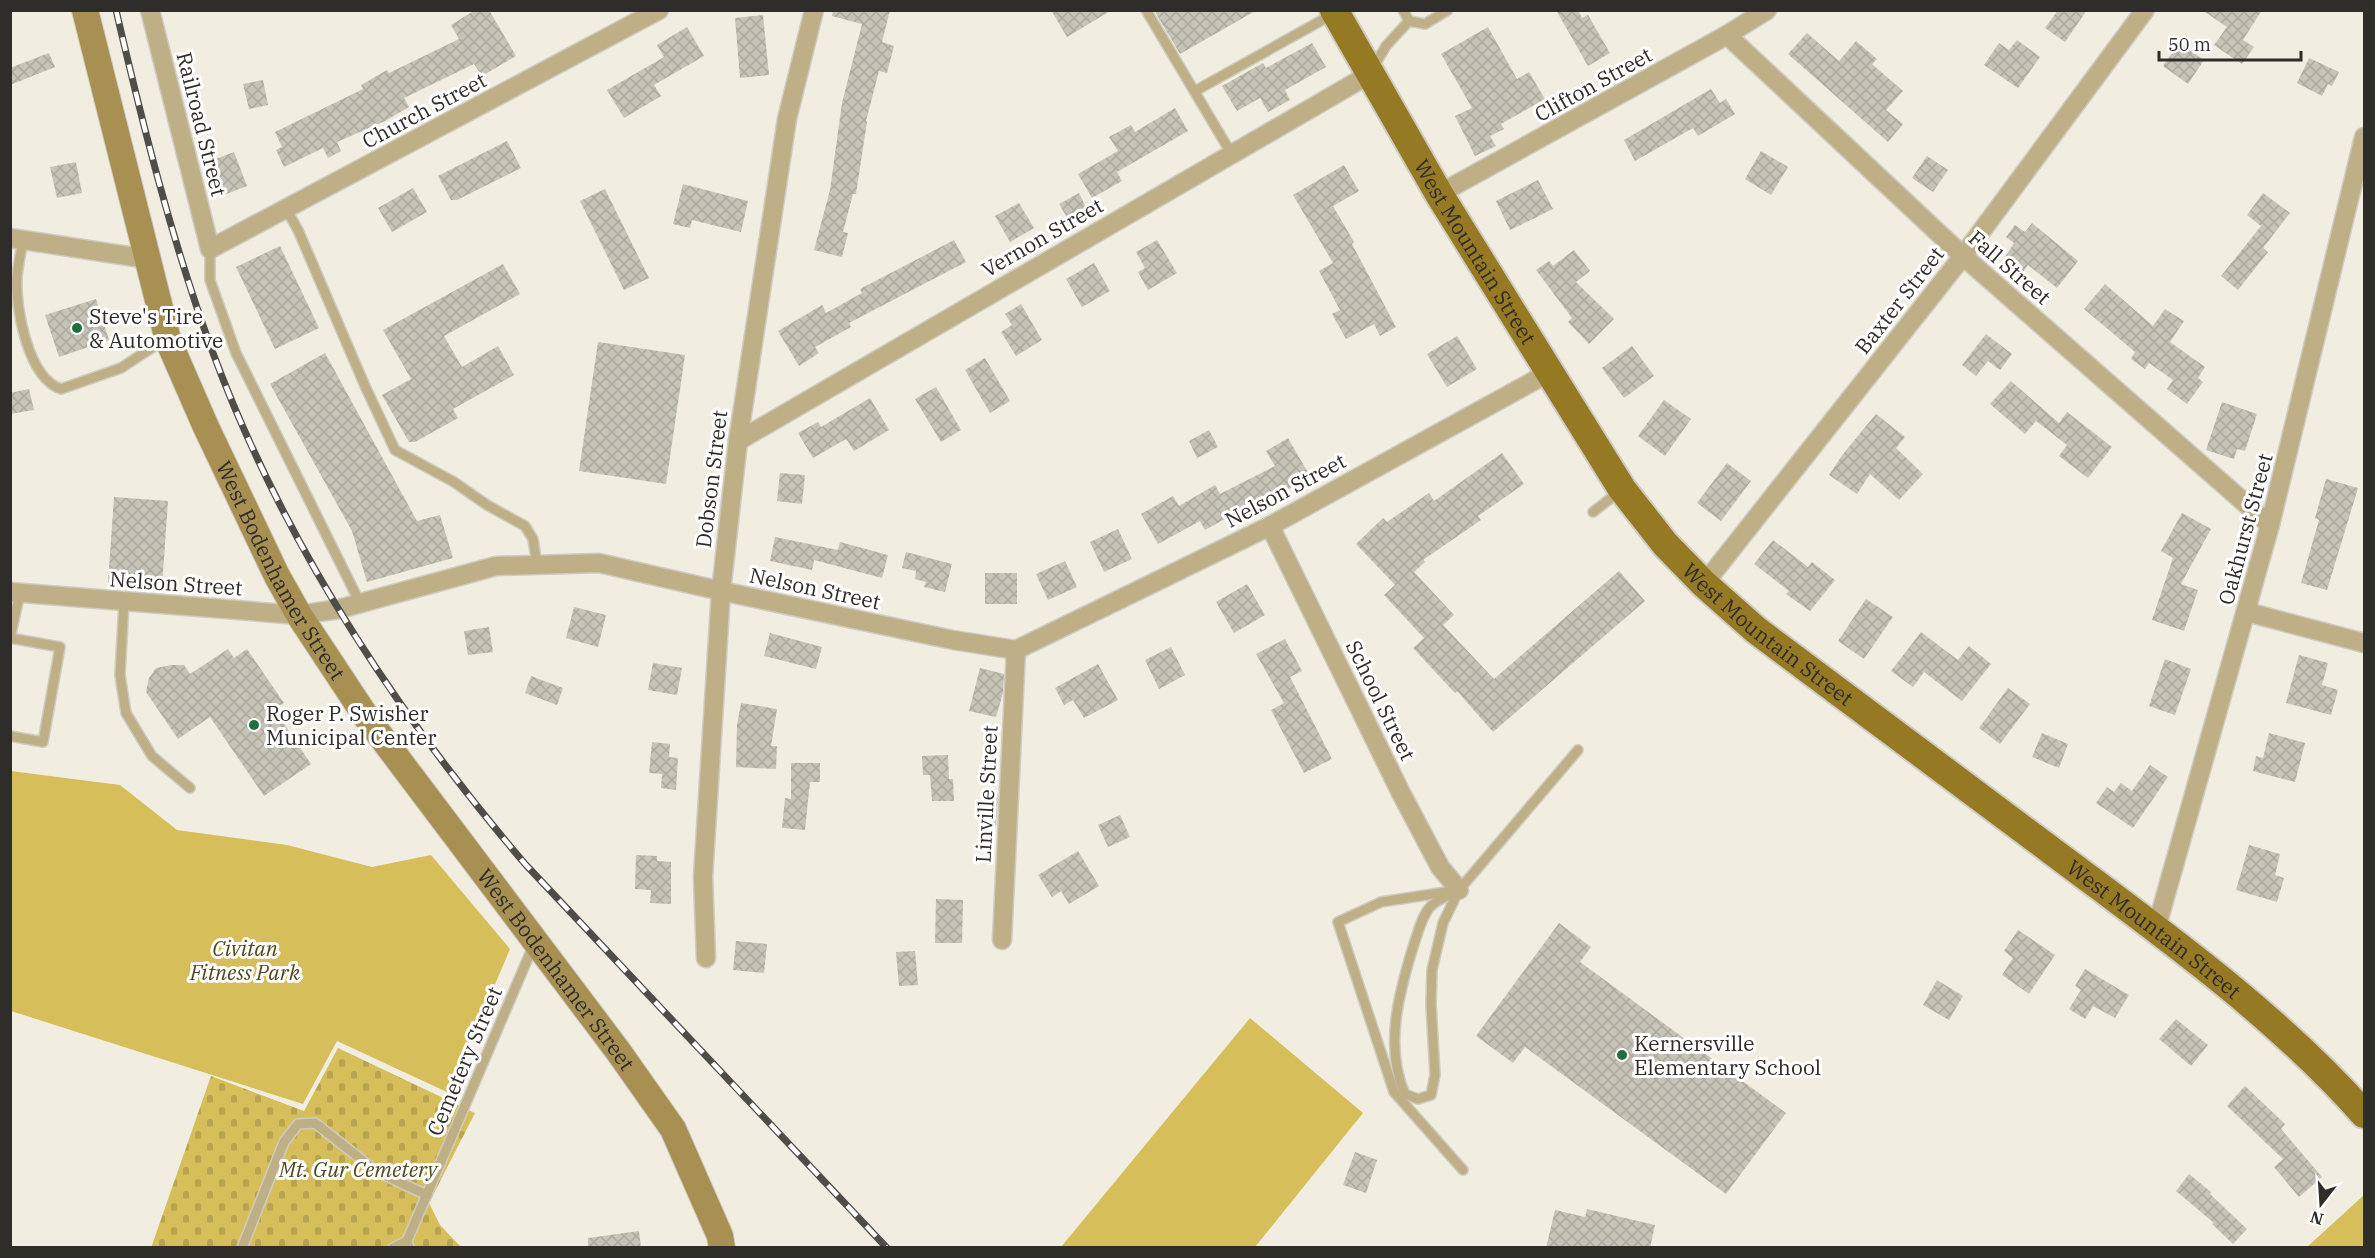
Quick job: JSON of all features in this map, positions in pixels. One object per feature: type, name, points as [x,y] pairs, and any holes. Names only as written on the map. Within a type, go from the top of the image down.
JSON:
[{"type":"main road","name":"West Bodenhamer Street","points":[[85,10],[168,340],[206,427],[277,576],[299,615],[367,718],[618,1051],[673,1129],[720,1236],[722,1248]]},
{"type":"main road","name":"West Mountain Street","points":[[1334,12],[1439,194],[1622,489],[1665,544],[1704,584],[1756,630],[2157,929],[2309,1055],[2364,1114]]},
{"type":"street","name":"Railroad Street","points":[[150,10],[210,249]]},
{"type":"street","name":"Church Street","points":[[210,249],[659,10]]},
{"type":"street","name":"Dobson Street","points":[[706,958],[703,878],[721,591],[738,441],[787,119],[814,10]]},
{"type":"street","name":"Clifton Street","points":[[1439,194],[1727,35],[1767,10]]},
{"type":"street","name":"Baxter Street","points":[[1704,584],[1963,256],[2145,10]]},
{"type":"street","name":"Fall Street","points":[[1727,35],[1963,256],[2271,525]]},
{"type":"street","name":"Vernon Street","points":[[738,441],[1370,74]]},
{"type":"street","name":"Oakhurst Street","points":[[2157,929],[2271,525],[2364,137]]},
{"type":"street","points":[[17,239],[148,259]]},
{"type":"street","name":"Nelson Street","points":[[15,593],[299,615],[360,603],[496,566],[599,563],[953,640],[1016,650],[1270,526],[1550,372]]},
{"type":"street","name":"School Street","points":[[1270,526],[1412,814],[1440,867],[1459,890]]},
{"type":"street","points":[[2247,612],[2364,643]]},
{"type":"street","name":"Linville Street","points":[[1002,940],[1016,650]]},
{"type":"lane","points":[[1146,10],[1231,153]]},
{"type":"lane","points":[[1403,10],[1409,21]]},
{"type":"lane","points":[[1409,21],[1425,24],[1448,10]]},
{"type":"lane","points":[[1195,92],[1334,12]]},
{"type":"lane","points":[[1370,74],[1386,46],[1409,21]]},
{"type":"lane","points":[[286,209],[298,230],[395,450],[454,482],[487,505],[525,526],[533,539],[537,564]]},
{"type":"lane","points":[[17,239],[19,303],[28,347],[39,371],[51,386],[60,389],[121,368],[168,340]]},
{"type":"lane","points":[[210,249],[210,280],[236,353],[360,603]]},
{"type":"lane","points":[[1593,512],[1622,489]]},
{"type":"lane","points":[[10,736],[43,742],[60,647],[10,638],[15,593]]},
{"type":"lane","points":[[124,602],[120,675],[126,713],[152,756],[190,788]]},
{"type":"lane","points":[[1459,890],[1430,906],[1420,926],[1400,990],[1394,1042],[1398,1078],[1406,1094],[1418,1099],[1431,1095],[1435,1075],[1431,1004],[1432,970],[1443,923],[1459,890],[1578,750]]},
{"type":"lane","points":[[1459,890],[1381,902],[1338,922],[1394,1092],[1463,1170]]},
{"type":"lane","name":"Cemetery Street","points":[[408,1244],[534,942]]},
{"type":"lane","points":[[242,1248],[284,1142],[298,1124],[315,1123],[376,1171],[427,1195]]},
{"type":"lane","points":[[393,1248],[408,1244]]},
{"type":"green space","name":"Civitan Fitness Park","points":[[11,771],[120,785],[177,830],[287,845],[372,867],[431,855],[510,949],[449,1093],[337,1041],[303,1104],[11,1011]]},
{"type":"green space","points":[[1250,1018],[1363,1113],[1255,1247],[1061,1247]]},
{"type":"green space","name":"Mt. Gur Cemetery","points":[[338,1048],[475,1113],[429,1203],[440,1225],[461,1247],[151,1248],[211,1076],[304,1111]]},
{"type":"green space","points":[[2364,1195],[2364,1247],[2307,1247]]},
{"type":"building","points":[[475,10],[489,10],[516,56],[482,76],[474,64],[404,98],[409,107],[385,121],[337,142],[341,151],[328,158],[323,148],[284,167],[276,150],[282,147],[275,132],[363,89],[361,85],[387,70],[389,73],[459,39],[451,25]]},
{"type":"building","points":[[833,10],[890,10],[882,42],[894,46],[887,73],[879,71],[866,121],[856,194],[853,194],[843,232],[848,233],[842,257],[814,250],[830,190],[842,103],[862,24],[832,16]]},
{"type":"building","points":[[1051,10],[1112,10],[1067,37]]},
{"type":"building","points":[[1154,10],[1257,10],[1180,54]]},
{"type":"building","points":[[1556,10],[1578,10],[1582,18],[1588,15],[1610,53],[1588,66]]},
{"type":"building","points":[[2058,10],[2087,10],[2065,42],[2045,28]]},
{"type":"building","points":[[2202,10],[2262,10],[2243,40],[2254,47],[2242,64],[2214,45],[2227,27]]},
{"type":"building","points":[[763,15],[769,75],[740,78],[735,18]]},
{"type":"building","points":[[687,27],[704,56],[654,85],[661,96],[624,118],[607,90],[664,57],[657,45]]},
{"type":"building","points":[[1488,27],[1517,79],[1529,72],[1545,99],[1501,124],[1504,129],[1490,136],[1496,146],[1475,156],[1455,116],[1472,108],[1441,54]]},
{"type":"building","points":[[1807,33],[1839,61],[1856,41],[1877,59],[1872,64],[1903,91],[1886,110],[1903,124],[1888,142],[1788,54]]},
{"type":"building","points":[[2017,40],[2040,57],[2018,88],[1984,65],[1999,43],[2009,50]]},
{"type":"building","points":[[1312,43],[1326,67],[1285,90],[1290,100],[1268,112],[1260,98],[1237,111],[1222,86],[1263,63],[1266,68]]},
{"type":"building","points":[[2179,43],[2204,60],[2188,84],[2163,66]]},
{"type":"building","points":[[49,53],[55,67],[10,85],[10,68]]},
{"type":"building","points":[[2309,58],[2339,72],[2332,86],[2328,84],[2322,96],[2297,83]]},
{"type":"building","points":[[263,80],[268,105],[249,109],[243,84]]},
{"type":"building","points":[[1711,89],[1720,103],[1726,99],[1735,114],[1698,136],[1693,128],[1635,161],[1624,140]]},
{"type":"building","points":[[1175,108],[1188,131],[1117,172],[1122,181],[1092,198],[1078,174],[1118,151],[1109,137],[1131,125],[1135,132]]},
{"type":"building","points":[[507,141],[521,168],[457,200],[451,200],[438,176]]},
{"type":"building","points":[[1761,151],[1788,167],[1771,195],[1745,179]]},
{"type":"building","points":[[234,152],[247,186],[224,195],[210,161]]},
{"type":"building","points":[[1927,156],[1948,170],[1933,192],[1912,178]]},
{"type":"building","points":[[76,162],[82,193],[57,198],[50,167]]},
{"type":"building","points":[[1344,165],[1359,191],[1333,206],[1354,242],[1352,244],[1396,327],[1380,336],[1374,324],[1346,339],[1332,314],[1340,310],[1319,271],[1333,263],[1293,195]]},
{"type":"building","points":[[1538,180],[1553,209],[1510,230],[1496,201]]},
{"type":"building","points":[[683,184],[748,201],[741,232],[692,220],[690,228],[673,224]]},
{"type":"building","points":[[413,188],[427,212],[392,232],[378,208]]},
{"type":"building","points":[[605,189],[649,278],[624,290],[580,201]]},
{"type":"building","points":[[1079,193],[1087,209],[1068,219],[1059,204]]},
{"type":"building","points":[[2263,193],[2290,213],[2263,248],[2268,252],[2238,290],[2221,276],[2261,226],[2247,215]]},
{"type":"building","points":[[1019,203],[1034,228],[1010,242],[995,216]]},
{"type":"building","points":[[2032,223],[2078,261],[2057,288],[2028,265],[2022,273],[2003,260],[2014,243],[2006,237],[2015,225],[2025,232]]},
{"type":"building","points":[[954,240],[966,262],[849,323],[851,327],[815,347],[819,353],[799,366],[778,331],[822,305],[826,313],[862,293],[860,289]]},
{"type":"building","points":[[1157,240],[1177,273],[1148,290],[1138,272],[1145,268],[1136,252]]},
{"type":"building","points":[[280,246],[319,328],[275,349],[236,267]]},
{"type":"building","points":[[1574,250],[1590,271],[1576,282],[1614,319],[1589,344],[1568,322],[1572,318],[1536,270],[1549,261],[1553,266]]},
{"type":"building","points":[[1094,263],[1110,291],[1082,307],[1066,279]]},
{"type":"building","points":[[503,264],[520,294],[444,336],[462,367],[498,346],[514,375],[453,409],[458,418],[415,442],[409,442],[382,395],[411,379],[383,330]]},
{"type":"building","points":[[2105,284],[2153,326],[2165,309],[2184,321],[2170,342],[2205,367],[2198,378],[2203,382],[2187,404],[2167,389],[2173,380],[2149,363],[2145,369],[2131,359],[2135,352],[2084,309]]},
{"type":"building","name":"Steve's Tire & Automotive","points":[[96,299],[109,340],[59,357],[45,315]]},
{"type":"building","points":[[1021,304],[1042,340],[1016,356],[1001,332],[1012,325],[1005,314]]},
{"type":"building","points":[[1986,334],[2012,354],[2000,370],[1988,361],[1976,376],[1962,365]]},
{"type":"building","points":[[1457,336],[1477,369],[1447,387],[1427,354]]},
{"type":"building","points":[[598,342],[685,355],[666,484],[579,471]]},
{"type":"building","points":[[1632,346],[1654,376],[1624,398],[1602,368]]},
{"type":"building","points":[[325,353],[417,521],[440,515],[453,558],[367,582],[352,531],[270,384]]},
{"type":"building","points":[[985,358],[1010,401],[990,413],[965,370]]},
{"type":"building","points":[[2011,381],[2059,423],[2067,412],[2112,447],[2088,478],[2059,456],[2067,445],[2036,421],[2025,434],[1990,404]]},
{"type":"building","points":[[936,387],[961,430],[941,442],[915,399]]},
{"type":"building","points":[[29,389],[34,410],[10,414],[10,393]]},
{"type":"building","points":[[870,398],[889,430],[854,451],[846,439],[813,458],[798,433],[818,422],[821,427]]},
{"type":"building","points":[[1664,400],[1691,419],[1665,456],[1638,436]]},
{"type":"building","points":[[2222,402],[2257,414],[2245,451],[2237,449],[2234,459],[2206,450]]},
{"type":"building","points":[[1876,414],[1905,437],[1896,448],[1923,474],[1899,500],[1870,474],[1857,494],[1829,475]]},
{"type":"building","points":[[1209,430],[1218,447],[1197,458],[1189,441]]},
{"type":"building","points":[[1288,438],[1310,476],[1288,489],[1286,485],[1231,512],[1232,515],[1205,530],[1200,521],[1158,544],[1141,514],[1173,496],[1179,506],[1215,485],[1220,494],[1275,466],[1266,451]]},
{"type":"building","points":[[1502,453],[1524,484],[1478,516],[1481,520],[1423,560],[1425,562],[1414,572],[1454,615],[1443,625],[1494,679],[1619,571],[1645,601],[1493,732],[1457,691],[1455,693],[1413,648],[1424,638],[1384,595],[1395,585],[1356,544],[1383,518],[1387,522],[1429,493],[1434,501]]},
{"type":"building","points":[[1727,463],[1751,481],[1721,521],[1697,503]]},
{"type":"building","points":[[780,473],[805,475],[802,504],[777,501]]},
{"type":"building","points":[[2326,479],[2358,488],[2327,590],[2301,583],[2319,520],[2315,518]]},
{"type":"building","points":[[114,497],[168,501],[162,587],[108,583]]},
{"type":"building","points":[[2182,513],[2211,529],[2181,584],[2198,590],[2184,631],[2152,620],[2173,558],[2161,551]]},
{"type":"building","points":[[1118,529],[1132,559],[1104,572],[1090,542]]},
{"type":"building","points":[[775,537],[838,550],[840,542],[888,555],[882,578],[814,560],[812,570],[770,561]]},
{"type":"building","points":[[1773,540],[1808,567],[1812,562],[1835,580],[1810,611],[1786,594],[1789,591],[1754,564]]},
{"type":"building","points":[[906,552],[952,564],[945,592],[924,587],[926,582],[915,579],[916,571],[902,568]]},
{"type":"building","points":[[1065,561],[1077,587],[1048,600],[1036,574]]},
{"type":"building","points":[[985,573],[1017,573],[1017,604],[985,604]]},
{"type":"building","points":[[1247,584],[1265,615],[1234,633],[1216,602]]},
{"type":"building","points":[[1866,599],[1893,617],[1864,659],[1838,641]]},
{"type":"building","points":[[574,607],[606,615],[598,647],[566,638]]},
{"type":"building","points":[[489,627],[493,652],[468,655],[464,631]]},
{"type":"building","points":[[1921,632],[1958,660],[1969,646],[1991,664],[1962,701],[1924,672],[1913,687],[1891,671]]},
{"type":"building","points":[[770,633],[822,647],[816,669],[764,656]]},
{"type":"building","points":[[1285,639],[1302,671],[1290,677],[1332,759],[1304,773],[1271,710],[1284,703],[1256,654]]},
{"type":"building","points":[[1171,647],[1185,675],[1159,689],[1145,660]]},
{"type":"building","name":"Roger P. Swisher Municipal Center","points":[[228,649],[234,658],[247,649],[284,703],[274,709],[311,764],[264,796],[210,717],[178,739],[146,692],[149,678],[156,668],[184,665],[190,674]]},
{"type":"building","points":[[2299,655],[2328,663],[2322,685],[2338,690],[2331,715],[2286,703]]},
{"type":"building","points":[[2165,659],[2191,669],[2175,715],[2149,706]]},
{"type":"building","points":[[653,663],[682,668],[677,695],[648,690]]},
{"type":"building","points":[[1098,664],[1118,700],[1084,718],[1073,700],[1064,705],[1055,688]]},
{"type":"building","points":[[980,668],[1004,674],[1003,693],[996,717],[969,711]]},
{"type":"building","points":[[531,676],[563,688],[557,705],[525,693]]},
{"type":"building","points":[[2008,688],[2030,704],[2000,744],[1979,728]]},
{"type":"building","points":[[741,703],[777,709],[771,746],[777,746],[776,769],[736,767],[737,725]]},
{"type":"building","points":[[2042,733],[2068,744],[2059,768],[2032,757]]},
{"type":"building","points":[[2269,733],[2305,743],[2295,782],[2253,771],[2256,756],[2263,758]]},
{"type":"building","points":[[652,742],[670,744],[669,757],[678,758],[676,790],[661,788],[662,774],[649,773]]},
{"type":"building","points":[[948,755],[949,779],[953,779],[954,801],[932,801],[930,775],[923,775],[922,756]]},
{"type":"building","points":[[791,763],[820,763],[820,782],[810,782],[805,830],[782,828],[785,798],[791,799]]},
{"type":"building","points":[[2150,765],[2168,777],[2133,828],[2096,803],[2107,787],[2114,792],[2121,783],[2132,791]]},
{"type":"building","points":[[982,792],[998,794],[996,826],[979,824]]},
{"type":"building","points":[[1120,815],[1130,837],[1108,847],[1098,825]]},
{"type":"building","points":[[2249,845],[2280,854],[2275,875],[2284,878],[2277,902],[2236,890]]},
{"type":"building","points":[[1078,851],[1099,886],[1069,904],[1061,891],[1052,897],[1038,875]]},
{"type":"building","points":[[636,855],[657,856],[657,861],[671,862],[671,904],[650,903],[651,890],[635,889]]},
{"type":"building","points":[[936,899],[963,900],[962,943],[935,943]]},
{"type":"building","name":"Kernersville Elementary School","points":[[1559,923],[1591,947],[1580,962],[1786,1113],[1726,1194],[1525,1047],[1513,1063],[1476,1036]]},
{"type":"building","points":[[2018,930],[2055,955],[2029,994],[2002,975],[2013,958],[2004,951]]},
{"type":"building","points":[[736,941],[767,944],[764,973],[733,970]]},
{"type":"building","points":[[915,951],[918,985],[899,986],[896,952]]},
{"type":"building","points":[[2085,969],[2129,995],[2115,1018],[2093,1006],[2085,1019],[2069,1009],[2081,990],[2075,986]]},
{"type":"building","points":[[1937,980],[1963,996],[1949,1020],[1923,1005]]},
{"type":"building","points":[[2176,1019],[2208,1045],[2191,1066],[2159,1039]]},
{"type":"building","points":[[2245,1086],[2285,1124],[2281,1129],[2322,1177],[2299,1197],[2274,1167],[2283,1159],[2227,1106]]},
{"type":"building","points":[[1355,1152],[1377,1160],[1366,1193],[1343,1185]]},
{"type":"building","points":[[2189,1174],[2211,1192],[2210,1194],[2247,1229],[2233,1244],[2212,1224],[2214,1223],[2176,1191]]},
{"type":"building","points":[[1587,1209],[1655,1225],[1650,1248],[1546,1248],[1555,1210],[1585,1217]]},
{"type":"building","points":[[639,1231],[641,1248],[588,1248],[588,1238]]},
{"type":"railway","points":[[116,10],[159,183],[184,269],[213,353],[241,423],[273,491],[347,623],[388,686],[432,747],[526,865],[887,1248]]},
{"type":"place","name":"Steve's Tire & Automotive","points":[[77,328]]},
{"type":"place","name":"Roger P. Swisher Municipal Center","points":[[254,725]]},
{"type":"place","name":"Kernersville Elementary School","points":[[1622,1055]]}]
